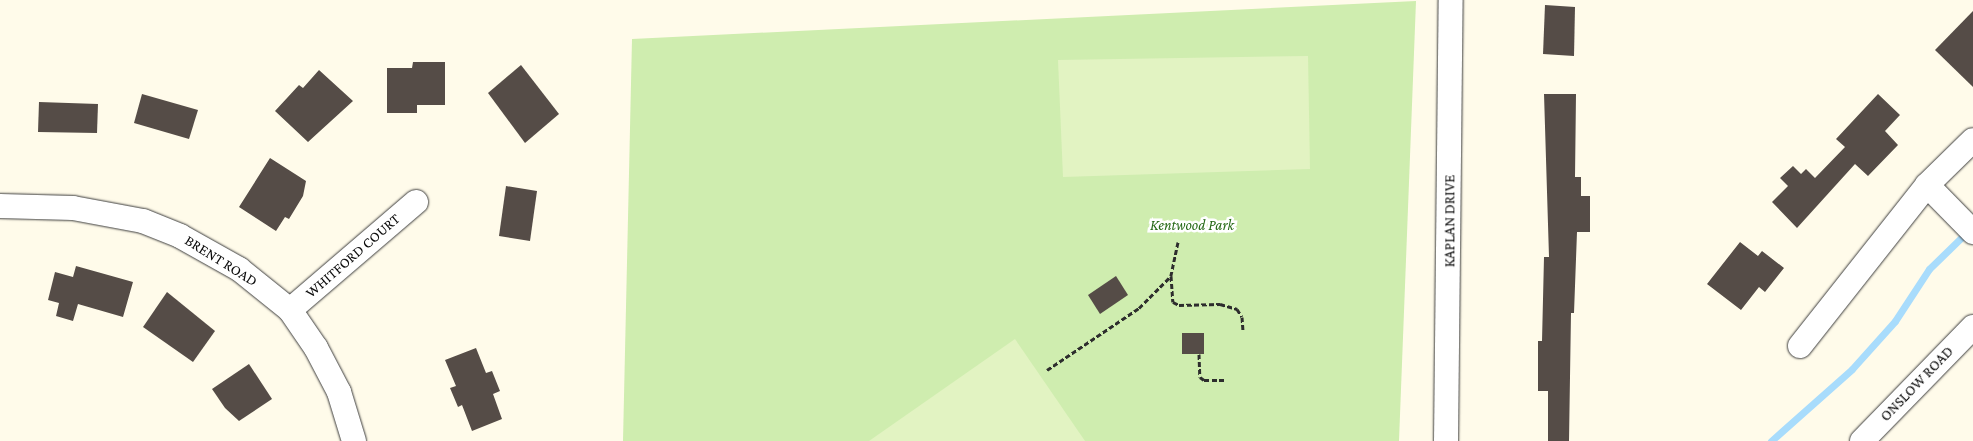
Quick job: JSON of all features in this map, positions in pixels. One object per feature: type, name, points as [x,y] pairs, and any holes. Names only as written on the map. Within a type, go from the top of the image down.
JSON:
[{"type":"street","name":"KAPLAN DRIVE","points":[[1446,441],[1451,0]]},
{"type":"street","points":[[1800,346],[1933,191],[1973,140]]},
{"type":"street","points":[[1933,191],[1973,232]]},
{"type":"street","name":"WHITFORD COURT","points":[[290,310],[416,202]]},
{"type":"street","name":"BRENT ROAD","points":[[0,206],[73,208],[144,221],[180,236],[239,270],[290,310],[316,348],[339,392],[354,441]]},
{"type":"street","name":"ONSLOW ROAD","points":[[1862,441],[1973,327]]},
{"type":"path","points":[[1178,242],[1171,276],[1173,302],[1179,305],[1220,304],[1237,309],[1242,317],[1243,330]]},
{"type":"path","points":[[1047,370],[1140,308],[1171,276]]},
{"type":"path","points":[[1200,354],[1200,377],[1204,380],[1227,380]]},
{"type":"green space","name":"Kentwood Park","points":[[1416,1],[1399,441],[623,441],[632,39]]},
{"type":"green space","points":[[1308,56],[1310,169],[1063,177],[1058,60]]},
{"type":"green space","points":[[1015,339],[1085,441],[869,441]]},
{"type":"building","points":[[1545,5],[1575,7],[1574,56],[1543,54]]},
{"type":"building","points":[[1973,11],[1973,87],[1935,50]]},
{"type":"building","points":[[413,62],[445,62],[445,105],[417,105],[417,113],[387,113],[387,68],[412,68]]},
{"type":"building","points":[[521,65],[559,114],[525,143],[488,93]]},
{"type":"building","points":[[319,70],[353,101],[308,142],[275,111],[299,85],[303,88]]},
{"type":"building","points":[[142,94],[198,110],[189,139],[134,123]]},
{"type":"building","points":[[1544,94],[1576,94],[1575,177],[1581,177],[1581,196],[1590,196],[1590,232],[1577,232],[1574,313],[1571,313],[1569,441],[1548,441],[1548,391],[1538,391],[1538,341],[1542,341],[1544,257],[1549,257]]},
{"type":"building","points":[[1878,94],[1900,115],[1885,131],[1898,145],[1868,176],[1855,164],[1797,228],[1772,202],[1788,186],[1780,178],[1793,166],[1801,174],[1806,169],[1815,178],[1845,147],[1836,139]]},
{"type":"building","points":[[39,102],[98,104],[97,133],[38,132]]},
{"type":"building","points":[[270,158],[306,181],[303,196],[289,219],[285,217],[276,231],[239,207]]},
{"type":"building","points":[[506,186],[537,191],[530,241],[499,236]]},
{"type":"building","points":[[1740,242],[1758,256],[1762,251],[1784,268],[1765,292],[1759,287],[1741,310],[1707,284]]},
{"type":"building","points":[[76,266],[133,282],[123,317],[78,304],[73,321],[56,316],[59,303],[48,300],[55,272],[73,277]]},
{"type":"building","points":[[1116,276],[1128,295],[1100,314],[1088,295]]},
{"type":"building","points":[[167,292],[215,331],[193,362],[143,327]]},
{"type":"building","points":[[1182,333],[1204,333],[1204,354],[1182,354]]},
{"type":"building","points":[[476,348],[486,373],[492,371],[500,391],[493,394],[502,419],[472,431],[462,405],[458,407],[450,388],[456,386],[445,360]]},
{"type":"building","points":[[249,364],[272,399],[239,421],[225,408],[212,389]]},
{"type":"waterway","points":[[1771,441],[1852,369],[1895,321],[1929,269],[1967,232]]}]
